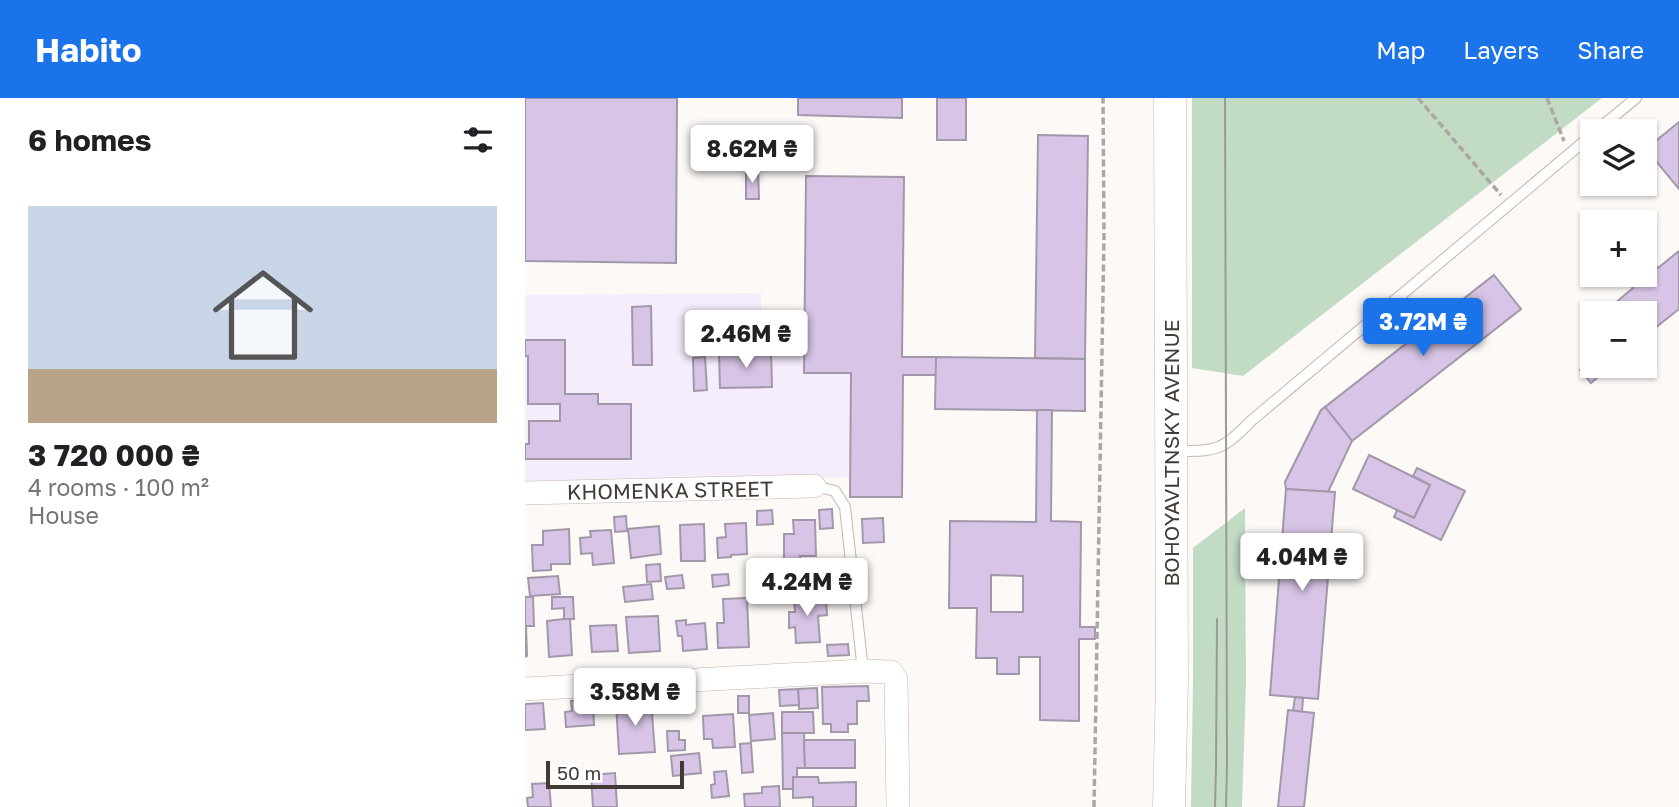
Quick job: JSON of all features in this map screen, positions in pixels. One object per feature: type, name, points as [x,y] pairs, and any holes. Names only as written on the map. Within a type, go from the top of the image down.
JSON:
[{"type":"main road","name":"BOHOYAVLTNSKY AVENUE","points":[[1169,807],[1172,682],[1170,98]]},
{"type":"street","name":"KHOMENKA STREET","points":[[525,493],[814,486]]},
{"type":"street","points":[[525,690],[863,671],[891,672],[897,679],[898,807]]},
{"type":"lane","points":[[1611,119],[1636,98]]},
{"type":"lane","points":[[1172,451],[1217,449],[1227,444],[1580,145]]},
{"type":"lane","points":[[814,486],[835,491],[845,507],[863,671]]},
{"type":"path","points":[[1094,807],[1104,237],[1103,98]]},
{"type":"path","points":[[1418,98],[1509,204]]},
{"type":"path","points":[[1547,98],[1569,154]]},
{"type":"shaded area","points":[[761,293],[761,310],[805,316],[804,373],[851,373],[851,477],[525,485],[525,295]]},
{"type":"green space","points":[[1192,98],[1602,98],[1243,376],[1192,368]]},
{"type":"green space","points":[[1245,508],[1246,684],[1242,807],[1191,807],[1193,548]]},
{"type":"building","points":[[525,98],[677,98],[676,263],[525,261]]},
{"type":"building","points":[[798,98],[902,98],[902,118],[798,115]]},
{"type":"building","points":[[937,98],[966,98],[966,140],[937,140]]},
{"type":"building","points":[[1679,122],[1679,189],[1657,162],[1657,140]]},
{"type":"building","points":[[800,135],[801,149],[794,150],[794,162],[784,162],[783,136]]},
{"type":"building","points":[[1038,135],[1088,136],[1085,359],[1035,358]]},
{"type":"building","points":[[746,170],[758,170],[759,199],[746,199]]},
{"type":"building","points":[[806,176],[904,177],[902,357],[936,357],[936,375],[903,375],[902,497],[850,497],[851,373],[804,373]]},
{"type":"building","points":[[1679,251],[1679,309],[1657,326],[1657,301],[1618,301],[1632,287],[1657,287],[1658,268]]},
{"type":"building","points":[[1494,275],[1521,309],[1352,441],[1325,407]]},
{"type":"building","points":[[651,306],[652,365],[633,365],[632,307]]},
{"type":"building","points":[[525,340],[565,340],[565,394],[598,394],[598,404],[631,404],[631,459],[525,459],[525,444],[529,444],[529,421],[560,421],[560,404],[528,404],[528,356],[525,356]]},
{"type":"building","points":[[771,351],[772,387],[720,388],[719,352]]},
{"type":"building","points":[[705,357],[707,390],[694,391],[693,358]]},
{"type":"building","points":[[936,357],[1085,359],[1085,411],[935,409]]},
{"type":"building","points":[[1325,407],[1352,441],[1328,492],[1286,489],[1285,482],[1321,410]]},
{"type":"building","points":[[1037,410],[1052,410],[1051,521],[1081,522],[1080,627],[1095,627],[1095,639],[1079,639],[1079,721],[1040,720],[1040,657],[1019,657],[1019,674],[997,674],[997,658],[976,658],[977,608],[949,608],[950,521],[1036,522]],"holes":[[[991,575],[1023,576],[1023,612],[991,612]]]},
{"type":"building","points":[[1369,455],[1430,485],[1414,518],[1353,489]]},
{"type":"building","points":[[1417,468],[1465,491],[1441,540],[1394,517],[1397,510],[1414,518],[1430,485],[1413,476]]},
{"type":"building","points":[[1286,489],[1335,492],[1318,699],[1270,695]]},
{"type":"building","points":[[832,509],[833,528],[820,529],[819,510]]},
{"type":"building","points":[[772,510],[773,524],[757,525],[757,511]]},
{"type":"building","points":[[626,516],[627,531],[615,532],[614,517]]},
{"type":"building","points":[[883,518],[884,542],[863,543],[862,519]]},
{"type":"building","points":[[793,520],[815,520],[816,556],[800,556],[800,562],[784,563],[784,534],[794,534]]},
{"type":"building","points":[[746,523],[747,554],[718,558],[717,538],[726,537],[725,524]]},
{"type":"building","points":[[704,524],[705,561],[681,561],[680,525]]},
{"type":"building","points":[[659,526],[661,554],[631,558],[628,529]]},
{"type":"building","points":[[569,529],[570,564],[551,564],[551,570],[533,571],[532,545],[543,545],[543,531]]},
{"type":"building","points":[[611,530],[614,563],[593,565],[592,553],[581,554],[580,538],[591,537],[590,531]]},
{"type":"building","points":[[660,564],[661,581],[647,582],[646,565]]},
{"type":"building","points":[[778,573],[779,586],[759,586],[759,574]]},
{"type":"building","points":[[728,574],[729,585],[713,587],[712,575]]},
{"type":"building","points":[[682,575],[684,588],[667,589],[665,577]]},
{"type":"building","points":[[558,576],[560,594],[530,596],[528,578]]},
{"type":"building","points":[[839,580],[840,591],[814,593],[814,581]]},
{"type":"building","points":[[651,584],[653,599],[625,602],[623,587]]},
{"type":"building","points":[[786,588],[787,601],[757,602],[757,589]]},
{"type":"building","points":[[814,594],[814,600],[826,600],[827,615],[818,616],[820,642],[796,643],[795,627],[789,628],[789,612],[795,612],[794,595]]},
{"type":"building","points":[[525,597],[533,597],[534,626],[526,626],[525,657]]},
{"type":"building","points":[[552,597],[573,597],[574,619],[564,619],[564,608],[552,609]]},
{"type":"building","points":[[747,598],[749,647],[718,648],[717,623],[724,623],[723,599]]},
{"type":"building","points":[[658,616],[660,651],[629,653],[626,617]]},
{"type":"building","points":[[570,619],[572,655],[549,657],[547,621]]},
{"type":"building","points":[[686,620],[686,625],[705,623],[707,649],[683,651],[682,636],[678,636],[676,621]]},
{"type":"building","points":[[616,625],[618,651],[592,652],[590,626]]},
{"type":"building","points":[[848,644],[849,655],[828,656],[827,645]]},
{"type":"building","points":[[868,686],[869,701],[857,701],[857,724],[848,724],[848,732],[831,732],[831,724],[823,724],[822,687]]},
{"type":"building","points":[[817,688],[818,708],[799,709],[798,689]]},
{"type":"building","points":[[798,689],[799,705],[780,706],[779,690]]},
{"type":"building","points":[[676,694],[676,702],[666,703],[665,695]]},
{"type":"building","points":[[738,696],[749,696],[749,713],[738,713]]},
{"type":"building","points":[[1295,697],[1303,698],[1302,712],[1293,711]]},
{"type":"building","points":[[593,700],[594,725],[566,727],[565,712],[572,711],[571,701]]},
{"type":"building","points":[[651,702],[655,752],[619,754],[616,704]]},
{"type":"building","points":[[543,703],[545,729],[525,730],[525,704]]},
{"type":"building","points":[[1288,710],[1314,713],[1304,807],[1278,807]]},
{"type":"building","points":[[782,712],[813,712],[814,733],[782,733]]},
{"type":"building","points":[[773,713],[775,739],[751,741],[749,715]]},
{"type":"building","points":[[733,714],[735,747],[713,748],[712,739],[704,739],[703,716]]},
{"type":"building","points":[[667,731],[679,731],[679,740],[685,740],[685,750],[668,751]]},
{"type":"building","points":[[782,733],[804,733],[805,768],[797,768],[797,777],[793,777],[793,789],[783,789]]},
{"type":"building","points":[[804,740],[855,740],[855,768],[805,768]]},
{"type":"building","points":[[751,743],[753,772],[742,773],[740,744]]},
{"type":"building","points":[[699,753],[701,773],[673,776],[671,756]]},
{"type":"building","points":[[726,771],[729,796],[712,798],[714,772]]},
{"type":"building","points":[[615,773],[617,807],[593,807],[591,775]]},
{"type":"building","points":[[793,777],[818,777],[819,783],[856,782],[856,807],[813,807],[813,797],[793,798]]},
{"type":"building","points":[[549,783],[551,807],[528,807],[527,798],[533,797],[532,784]]},
{"type":"building","points":[[779,786],[780,807],[745,807],[744,794],[762,793],[762,787]]},
{"type":"tram line","points":[[1225,98],[1226,807]]},
{"type":"tram line","points":[[1215,807],[1217,619]]}]
